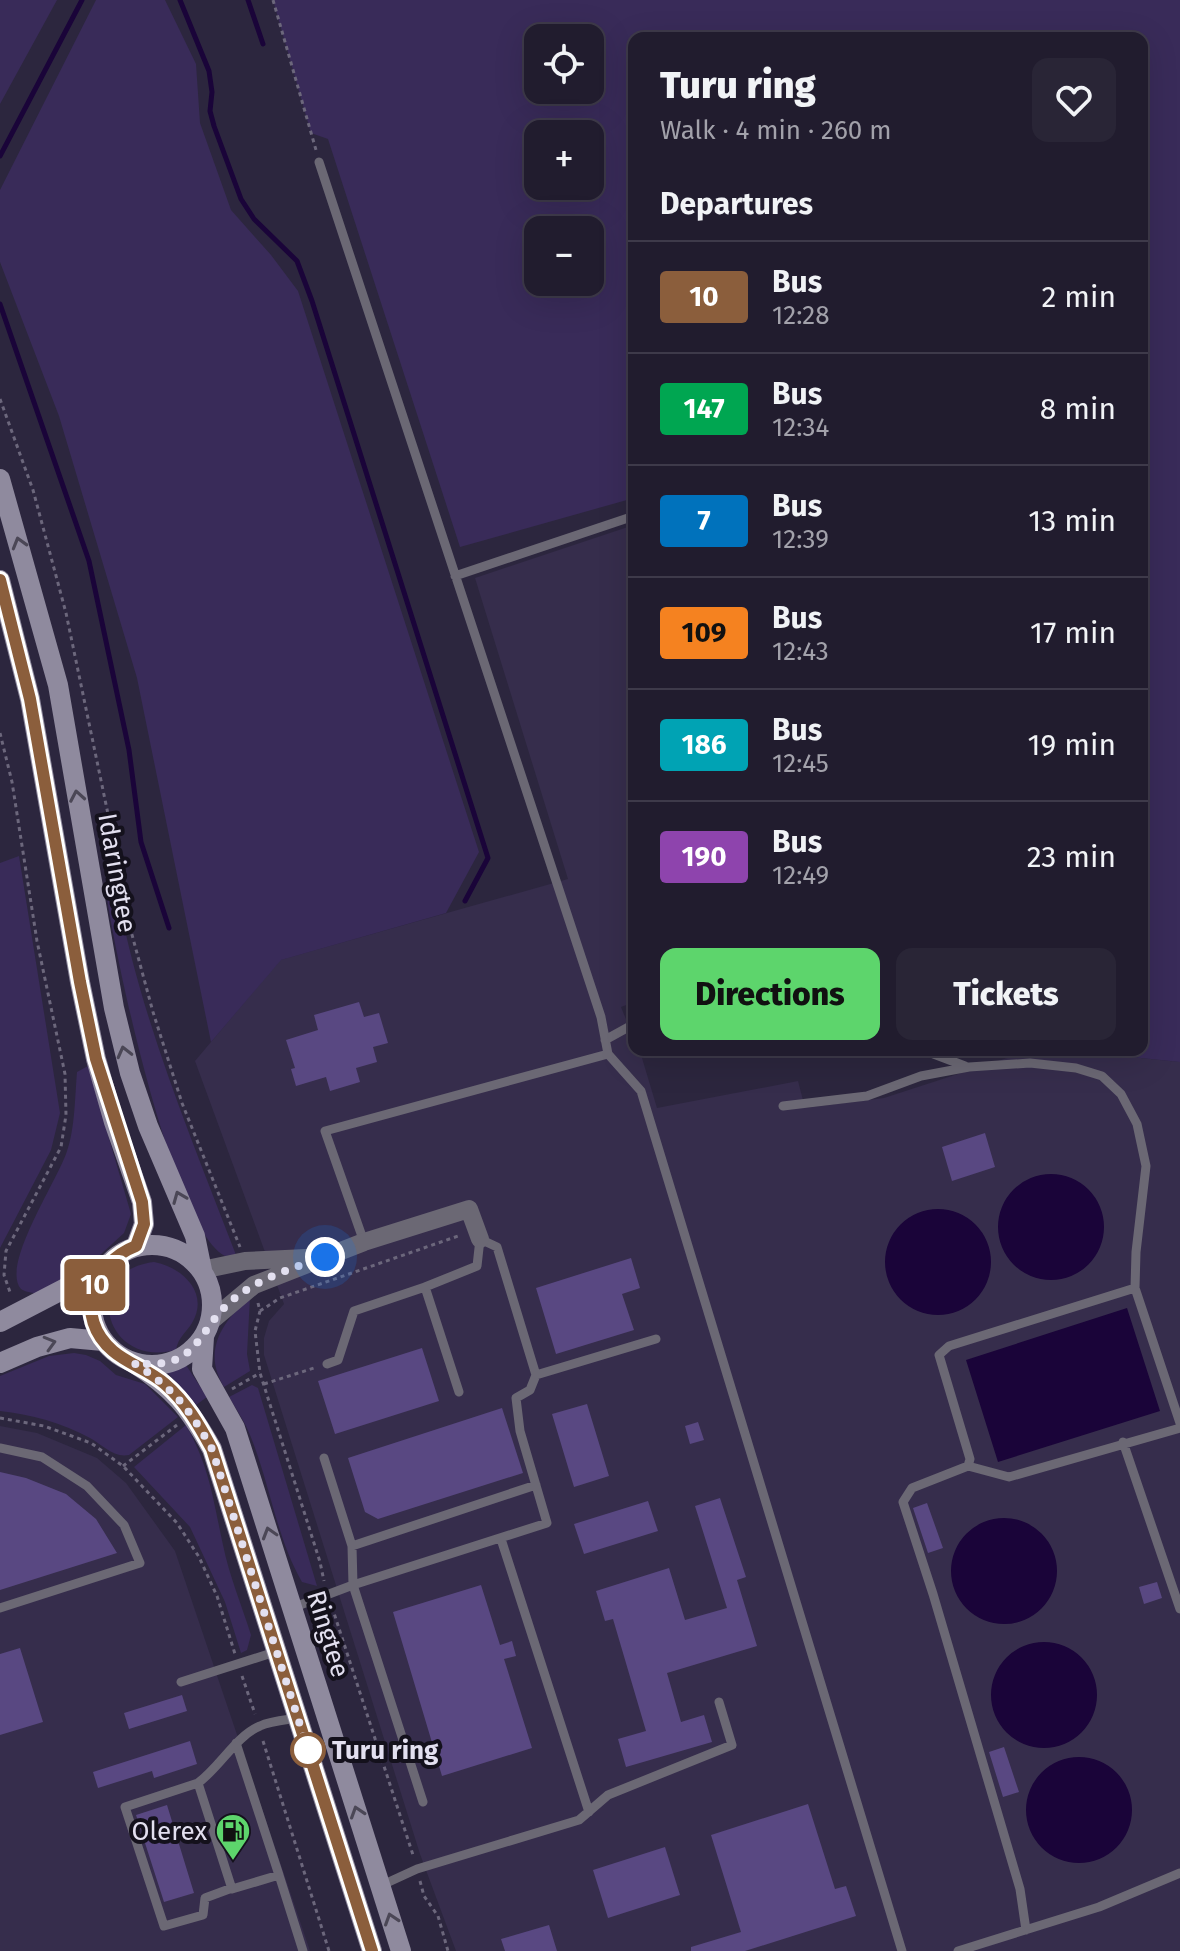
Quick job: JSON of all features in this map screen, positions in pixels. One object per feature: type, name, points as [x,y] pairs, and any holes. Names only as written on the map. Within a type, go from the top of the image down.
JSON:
[{"type":"main road","name":"Idaringtee","points":[[0,479],[58,685],[114,1008],[127,1060],[148,1126],[195,1236],[202,1270]]},
{"type":"main road","points":[[0,580],[30,699],[96,1059],[142,1202],[144,1224],[136,1246]]},
{"type":"main road","points":[[154,1244],[173,1247],[189,1256],[202,1270],[210,1286],[213,1303],[207,1329],[191,1351],[174,1361],[154,1365],[134,1363],[103,1341],[91,1304],[97,1279],[113,1258],[136,1246],[154,1244]]},
{"type":"main road","points":[[9,1318],[104,1268]]},
{"type":"main road","name":"Ringtee","points":[[207,1329],[202,1369],[235,1428],[401,1951]]},
{"type":"main road","points":[[0,1363],[37,1347],[70,1338],[103,1341]]},
{"type":"main road","name":"Ringtee","points":[[134,1363],[165,1383],[192,1413],[212,1449],[372,1951]]},
{"type":"street","points":[[207,1329],[254,1285],[364,1242],[469,1209],[478,1234]]},
{"type":"street","points":[[202,1270],[245,1261],[325,1257]]},
{"type":"lane","points":[[319,162],[601,1017],[608,1054],[641,1091],[902,1951]]},
{"type":"lane","points":[[455,576],[628,518]]},
{"type":"lane","points":[[605,1040],[628,1027]]},
{"type":"lane","points":[[364,1242],[325,1131],[608,1054]]},
{"type":"lane","points":[[939,1056],[969,1067]]},
{"type":"lane","points":[[783,1106],[867,1096],[921,1076],[969,1067],[1030,1063],[1076,1068],[1102,1076],[1121,1094],[1137,1124],[1146,1166],[1135,1288],[1180,1426],[1009,1477],[968,1466],[912,1488],[903,1502],[1016,1874],[1026,1930]]},
{"type":"lane","points":[[327,1364],[338,1360],[354,1311],[477,1266],[478,1234]]},
{"type":"lane","points":[[292,1608],[353,1585],[547,1523],[520,1431],[516,1398],[530,1390],[536,1375],[497,1247],[478,1234]]},
{"type":"lane","points":[[425,1287],[459,1392]]},
{"type":"lane","points":[[968,1466],[970,1459],[939,1355],[949,1346],[1135,1288]]},
{"type":"lane","points":[[536,1375],[656,1339]]},
{"type":"lane","points":[[1123,1442],[1180,1609]]},
{"type":"lane","points":[[0,1448],[42,1457],[87,1486],[124,1525],[140,1563],[0,1608]]},
{"type":"lane","points":[[324,1458],[352,1546],[353,1585],[423,1802]]},
{"type":"lane","points":[[352,1546],[536,1485]]},
{"type":"lane","points":[[501,1539],[589,1812]]},
{"type":"lane","points":[[181,1682],[278,1651]]},
{"type":"lane","points":[[380,1886],[417,1869],[579,1820],[608,1795],[732,1745],[719,1702]]},
{"type":"lane","points":[[279,1875],[205,1898],[203,1915],[164,1926],[125,1807],[198,1783],[221,1763],[236,1743],[259,1726],[298,1718]]},
{"type":"lane","points":[[236,1743],[303,1951]]},
{"type":"lane","points":[[198,1783],[232,1888]]},
{"type":"lane","points":[[958,1951],[1099,1907],[1180,1873]]},
{"type":"path","points":[[273,0],[319,162]]},
{"type":"path","points":[[0,399],[33,490],[66,613],[125,909],[153,1012],[182,1103],[245,1261]]},
{"type":"path","points":[[0,733],[12,782],[37,941],[65,1087],[66,1115],[61,1147],[6,1251],[4,1275],[9,1318]]},
{"type":"path","points":[[260,1311],[280,1298],[478,1234]]},
{"type":"path","points":[[254,1285],[260,1311],[255,1331],[260,1373],[320,1562],[326,1595],[337,1617],[424,1896],[438,1916],[448,1951]]},
{"type":"path","points":[[264,1384],[327,1364]]},
{"type":"path","points":[[229,1390],[260,1373]]},
{"type":"path","points":[[0,1418],[44,1426],[91,1443],[123,1466],[177,1523],[199,1557],[217,1596],[329,1951]]},
{"type":"path","points":[[123,1466],[180,1423]]},
{"type":"shaded area","points":[[0,0],[57,0],[0,104]]},
{"type":"shaded area","points":[[96,0],[165,0],[196,64],[200,123],[231,210],[298,291],[479,852],[446,913],[281,960],[211,1042],[137,678],[59,416],[0,262],[0,190]]},
{"type":"shaded area","points":[[273,0],[1180,0],[1180,1062],[1122,1056],[1148,1056],[1148,32],[628,32],[628,500],[460,547],[328,139],[311,133]]},
{"type":"shaded area","points":[[628,527],[628,1004],[621,1007],[628,1024],[628,1056],[641,1056],[657,1108],[798,1081],[805,1108],[884,1098],[1014,1056],[1122,1056],[1180,1062],[1180,1951],[456,1951],[420,1854],[264,1355],[264,1338],[269,1321],[284,1304],[195,1061],[280,960],[568,879],[475,578]]},
{"type":"shaded area","points":[[19,856],[60,1113],[51,1150],[0,1248],[0,863]]},
{"type":"shaded area","points":[[118,897],[154,1034],[236,1255],[225,1256],[205,1235],[167,1147],[122,976],[107,898]]},
{"type":"shaded area","points":[[88,1066],[131,1214],[124,1233],[100,1255],[39,1294],[27,1292],[21,1289],[17,1278],[18,1262],[24,1242],[67,1151],[77,1072]]},
{"type":"shaded area","points":[[1051,1174],[1071,1178],[1088,1190],[1100,1207],[1104,1227],[1100,1247],[1088,1264],[1071,1276],[1051,1280],[1031,1276],[1014,1264],[1002,1247],[998,1227],[1002,1207],[1014,1190],[1031,1178]]},
{"type":"shaded area","points":[[938,1209],[958,1213],[975,1225],[987,1242],[991,1262],[987,1282],[975,1299],[958,1311],[938,1315],[918,1311],[901,1299],[889,1282],[885,1262],[889,1242],[901,1225],[918,1213]]},
{"type":"shaded area","points":[[154,1262],[183,1276],[190,1283],[198,1302],[192,1323],[176,1350],[151,1352],[131,1345],[117,1333],[110,1316],[109,1298],[116,1282],[131,1269]]},
{"type":"shaded area","points":[[250,1297],[247,1354],[250,1371],[224,1387],[215,1361],[218,1338],[231,1317]]},
{"type":"shaded area","points":[[1127,1308],[1160,1411],[998,1462],[966,1360]]},
{"type":"shaded area","points":[[74,1353],[100,1361],[116,1375],[145,1384],[178,1417],[129,1455],[123,1455],[113,1453],[90,1438],[58,1424],[0,1411],[0,1376],[49,1356]]},
{"type":"shaded area","points":[[186,1365],[207,1397],[196,1405],[167,1372]]},
{"type":"shaded area","points":[[252,1385],[258,1388],[317,1586],[302,1582],[293,1565],[250,1435],[229,1397]]},
{"type":"shaded area","points":[[186,1425],[206,1470],[229,1568],[251,1635],[247,1650],[241,1653],[225,1602],[190,1527],[134,1467]]},
{"type":"shaded area","points":[[0,1426],[37,1433],[97,1458],[126,1483],[175,1551],[310,1951],[0,1951]]},
{"type":"shaded area","points":[[1004,1518],[1024,1522],[1041,1534],[1053,1551],[1057,1571],[1053,1591],[1041,1608],[1024,1620],[1004,1624],[984,1620],[967,1608],[955,1591],[951,1571],[955,1551],[967,1534],[984,1522]]},
{"type":"shaded area","points":[[1044,1642],[1064,1646],[1081,1658],[1093,1675],[1097,1695],[1093,1715],[1081,1732],[1064,1744],[1044,1748],[1024,1744],[1007,1732],[995,1715],[991,1695],[995,1675],[1007,1658],[1024,1646]]},
{"type":"shaded area","points":[[1079,1757],[1099,1761],[1116,1773],[1128,1790],[1132,1810],[1128,1830],[1116,1847],[1099,1859],[1079,1863],[1059,1859],[1042,1847],[1030,1830],[1026,1810],[1030,1790],[1042,1773],[1059,1761]]},
{"type":"building","points":[[359,1002],[364,1017],[379,1013],[388,1043],[373,1047],[377,1062],[356,1068],[360,1082],[330,1091],[326,1077],[296,1086],[291,1069],[295,1068],[286,1040],[318,1030],[314,1015]]},
{"type":"building","points":[[985,1133],[995,1167],[952,1181],[942,1147]]},
{"type":"building","points":[[631,1258],[640,1288],[622,1294],[634,1330],[556,1354],[536,1288]]},
{"type":"building","points":[[422,1348],[439,1401],[335,1434],[318,1381]]},
{"type":"building","points":[[587,1404],[609,1476],[574,1487],[552,1414]]},
{"type":"building","points":[[502,1408],[523,1473],[378,1519],[365,1512],[348,1458]]},
{"type":"building","points":[[698,1422],[704,1440],[690,1444],[685,1426]]},
{"type":"building","points":[[0,1472],[26,1478],[66,1494],[96,1519],[117,1553],[0,1590]]},
{"type":"building","points":[[720,1498],[746,1577],[737,1580],[757,1646],[667,1673],[681,1722],[704,1715],[712,1742],[626,1767],[618,1739],[646,1731],[613,1619],[605,1621],[596,1591],[669,1568],[685,1620],[727,1608],[695,1506]]},
{"type":"building","points":[[648,1501],[658,1531],[584,1554],[574,1524]]},
{"type":"building","points":[[927,1503],[943,1548],[928,1553],[913,1508]]},
{"type":"building","points":[[1157,1582],[1162,1598],[1144,1604],[1139,1587]]},
{"type":"building","points":[[481,1585],[500,1645],[512,1641],[516,1656],[504,1659],[532,1748],[442,1776],[393,1612]]},
{"type":"building","points":[[20,1648],[43,1722],[0,1735],[0,1654]]},
{"type":"building","points":[[182,1695],[187,1711],[129,1729],[124,1713]]},
{"type":"building","points":[[190,1741],[197,1764],[154,1778],[152,1771],[98,1788],[93,1772]]},
{"type":"building","points":[[1004,1747],[1019,1792],[1003,1797],[989,1752]]},
{"type":"building","points":[[808,1804],[835,1889],[846,1886],[856,1916],[745,1951],[691,1951],[691,1947],[741,1932],[711,1835]]},
{"type":"building","points":[[167,1805],[194,1893],[164,1902],[136,1815]]},
{"type":"building","points":[[665,1847],[680,1895],[608,1918],[593,1870]]},
{"type":"building","points":[[549,1925],[557,1951],[505,1951],[501,1939]]},
{"type":"waterway","points":[[0,156],[82,0]]},
{"type":"waterway","points":[[180,0],[209,71],[212,92],[210,111],[241,199],[254,219],[297,261],[312,301],[488,858],[465,901]]},
{"type":"waterway","points":[[248,0],[263,44]]},
{"type":"waterway","points":[[0,304],[89,561],[129,750],[141,842],[169,928]]},
{"type":"bus line","name":"10","points":[[0,580],[30,699],[96,1059],[142,1202],[144,1224],[136,1246],[113,1258],[97,1279],[91,1304],[93,1317],[103,1341],[112,1350],[165,1383],[192,1413],[212,1449],[372,1951]]},
{"type":"place","name":"Turu ring","points":[[308,1750]]},
{"type":"place","name":"Olerex","points":[[233,1862]]},
{"type":"route","points":[[308,1750],[212,1449],[192,1413],[165,1383],[134,1363],[154,1365],[174,1361],[191,1351],[204,1337],[211,1321],[235,1298],[254,1285],[325,1257]]}]
